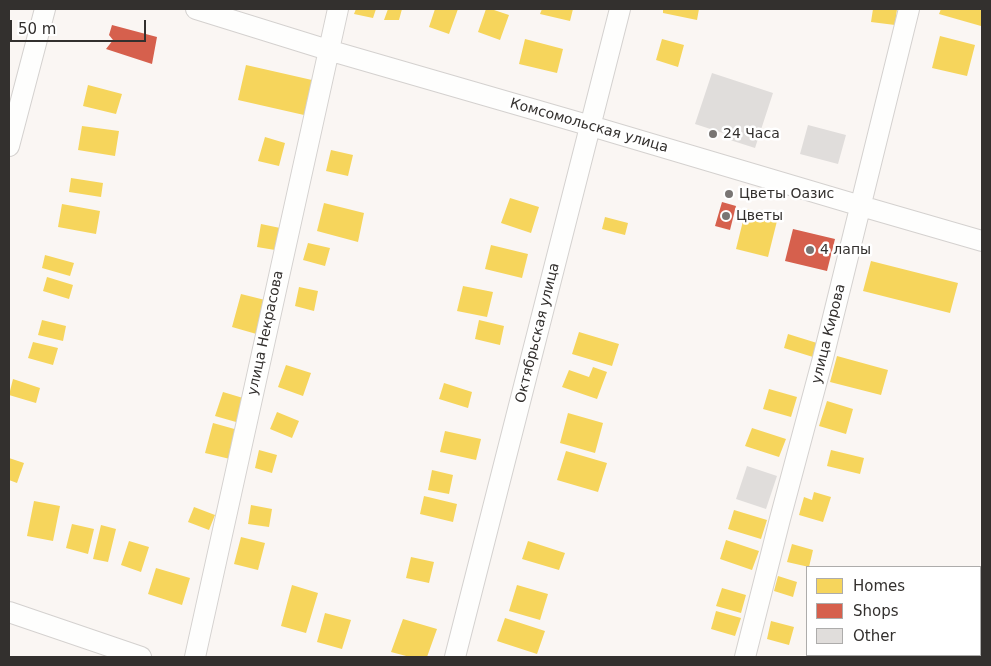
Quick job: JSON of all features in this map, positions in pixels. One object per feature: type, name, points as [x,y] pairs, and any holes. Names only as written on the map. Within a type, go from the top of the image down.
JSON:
[{"type":"street","points":[[9,146],[12,119],[45,9]]},
{"type":"street","name":"Комсомольская улица","points":[[196,9],[328,50],[982,241]]},
{"type":"street","name":"улица Некрасова","points":[[195,657],[338,9]]},
{"type":"street","name":"Октябрьская улица","points":[[455,657],[620,9]]},
{"type":"street","name":"улица Кирова","points":[[746,657],[823,358],[909,9]]},
{"type":"street","points":[[9,612],[141,657]]},
{"type":"building: Homes","points":[[356,9],[376,9],[373,18],[354,14]]},
{"type":"building: Homes","points":[[388,9],[402,9],[399,20],[384,20]]},
{"type":"building: Homes","points":[[435,9],[458,9],[449,34],[429,27]]},
{"type":"building: Homes","points":[[486,9],[509,15],[500,40],[478,32]]},
{"type":"building: Homes","points":[[542,9],[573,9],[570,21],[540,14]]},
{"type":"building: Homes","points":[[663,9],[699,9],[697,20],[663,13]]},
{"type":"building: Homes","points":[[873,9],[897,9],[895,25],[871,22]]},
{"type":"building: Homes","points":[[941,9],[982,9],[981,26],[939,14]]},
{"type":"building: Homes","points":[[940,36],[975,45],[967,76],[932,68]]},
{"type":"building: Homes","points":[[525,39],[563,49],[557,73],[519,64]]},
{"type":"building: Homes","points":[[662,39],[684,45],[678,67],[656,60]]},
{"type":"building: Homes","points":[[246,65],[312,80],[304,115],[238,100]]},
{"type":"building: Homes","points":[[88,85],[122,94],[116,114],[83,106]]},
{"type":"building: Homes","points":[[82,126],[119,131],[115,156],[78,150]]},
{"type":"building: Homes","points":[[265,137],[285,143],[279,166],[258,161]]},
{"type":"building: Homes","points":[[331,150],[353,155],[348,176],[326,171]]},
{"type":"building: Homes","points":[[71,178],[103,183],[101,197],[69,192]]},
{"type":"building: Homes","points":[[510,198],[539,207],[531,233],[501,223]]},
{"type":"building: Homes","points":[[324,203],[364,213],[358,242],[317,231]]},
{"type":"building: Homes","points":[[62,204],[100,211],[96,234],[58,227]]},
{"type":"building: Homes","points":[[746,209],[778,217],[768,257],[736,249]]},
{"type":"building: Homes","points":[[605,217],[628,223],[625,235],[602,229]]},
{"type":"building: Homes","points":[[261,224],[285,229],[281,251],[257,247]]},
{"type":"building: Homes","points":[[308,243],[330,248],[325,266],[303,260]]},
{"type":"building: Homes","points":[[491,245],[528,254],[522,278],[485,269]]},
{"type":"building: Homes","points":[[45,255],[74,263],[70,276],[42,268]]},
{"type":"building: Homes","points":[[871,261],[958,283],[950,313],[863,291]]},
{"type":"building: Homes","points":[[47,277],[73,285],[69,299],[43,291]]},
{"type":"building: Homes","points":[[463,286],[493,292],[487,317],[457,311]]},
{"type":"building: Homes","points":[[299,287],[318,291],[314,311],[295,306]]},
{"type":"building: Homes","points":[[241,294],[269,301],[260,335],[232,327]]},
{"type":"building: Homes","points":[[42,320],[66,326],[63,341],[38,335]]},
{"type":"building: Homes","points":[[479,320],[504,326],[500,345],[475,339]]},
{"type":"building: Homes","points":[[579,332],[619,344],[612,366],[572,354]]},
{"type":"building: Homes","points":[[788,334],[817,343],[813,357],[784,348]]},
{"type":"building: Homes","points":[[33,342],[58,348],[53,365],[28,358]]},
{"type":"building: Homes","points":[[837,356],[888,370],[881,395],[830,382]]},
{"type":"building: Homes","points":[[286,365],[311,373],[303,396],[278,387]]},
{"type":"building: Homes","points":[[593,367],[607,372],[597,399],[562,387],[569,370],[589,377]]},
{"type":"building: Homes","points":[[13,379],[40,388],[36,403],[9,395]]},
{"type":"building: Homes","points":[[444,383],[472,392],[468,408],[439,399]]},
{"type":"building: Homes","points":[[769,389],[797,397],[791,417],[763,409]]},
{"type":"building: Homes","points":[[223,392],[243,398],[236,422],[215,416]]},
{"type":"building: Homes","points":[[827,401],[853,409],[846,434],[819,426]]},
{"type":"building: Homes","points":[[277,412],[299,421],[292,438],[270,429]]},
{"type":"building: Homes","points":[[568,413],[603,423],[595,453],[560,443]]},
{"type":"building: Homes","points":[[213,423],[238,430],[230,459],[205,453]]},
{"type":"building: Homes","points":[[752,428],[786,439],[779,457],[745,446]]},
{"type":"building: Homes","points":[[445,431],[481,439],[476,460],[440,452]]},
{"type":"building: Homes","points":[[259,450],[277,455],[272,473],[255,468]]},
{"type":"building: Homes","points":[[831,450],[864,458],[860,474],[827,466]]},
{"type":"building: Homes","points":[[566,451],[607,463],[598,492],[557,480]]},
{"type":"building: Homes","points":[[9,458],[24,463],[17,483],[9,480]]},
{"type":"building: Homes","points":[[432,470],[453,475],[449,494],[428,490]]},
{"type":"building: Homes","points":[[814,492],[831,497],[823,522],[799,515],[804,497],[812,500]]},
{"type":"building: Homes","points":[[424,496],[457,504],[453,522],[420,514]]},
{"type":"building: Homes","points":[[34,501],[60,506],[53,541],[27,536]]},
{"type":"building: Homes","points":[[251,505],[272,509],[269,527],[248,524]]},
{"type":"building: Homes","points":[[194,507],[215,515],[209,530],[188,522]]},
{"type":"building: Homes","points":[[734,510],[767,520],[761,539],[728,529]]},
{"type":"building: Homes","points":[[72,524],[94,529],[88,554],[66,548]]},
{"type":"building: Homes","points":[[101,525],[116,529],[108,562],[93,559]]},
{"type":"building: Homes","points":[[241,537],[265,543],[258,570],[234,564]]},
{"type":"building: Homes","points":[[726,540],[759,551],[752,570],[720,559]]},
{"type":"building: Homes","points":[[129,541],[149,547],[141,572],[121,565]]},
{"type":"building: Homes","points":[[528,541],[565,553],[559,570],[522,559]]},
{"type":"building: Homes","points":[[792,544],[813,550],[809,566],[787,562]]},
{"type":"building: Homes","points":[[411,557],[434,562],[429,583],[406,578]]},
{"type":"building: Homes","points":[[156,568],[190,578],[182,605],[148,594]]},
{"type":"building: Homes","points":[[778,576],[797,582],[793,597],[774,591]]},
{"type":"building: Homes","points":[[292,585],[318,593],[306,633],[281,626]]},
{"type":"building: Homes","points":[[517,585],[548,594],[540,620],[509,611]]},
{"type":"building: Homes","points":[[722,588],[746,595],[741,613],[716,606]]},
{"type":"building: Homes","points":[[716,611],[741,618],[735,636],[711,629]]},
{"type":"building: Homes","points":[[325,613],[351,620],[342,649],[317,642]]},
{"type":"building: Homes","points":[[505,618],[545,631],[537,654],[497,641]]},
{"type":"building: Homes","points":[[403,619],[437,629],[427,657],[410,657],[391,652]]},
{"type":"building: Homes","points":[[771,621],[794,627],[789,645],[767,639]]},
{"type":"building: Homes","points":[[981,636],[982,636],[982,657],[976,656],[981,656]]},
{"type":"building: Shops","points":[[112,25],[157,37],[152,64],[106,49],[113,40],[109,35]]},
{"type":"building: Shops","name":"Цветы","points":[[722,202],[736,206],[730,230],[715,226]]},
{"type":"building: Shops","name":"4 лапы","points":[[793,229],[835,239],[827,271],[785,261]]},
{"type":"building: Other","points":[[712,73],[773,93],[755,148],[730,140],[732,136],[695,124]]},
{"type":"building: Other","points":[[808,125],[846,135],[838,164],[800,154]]},
{"type":"building: Other","points":[[747,466],[777,476],[766,509],[736,499]]},
{"type":"place","name":"24 Часа","points":[[713,134]]},
{"type":"place","name":"Цветы Оазис","points":[[729,194]]},
{"type":"place","name":"Цветы","points":[[726,216]]},
{"type":"place","name":"4 лапы","points":[[810,250]]}]
